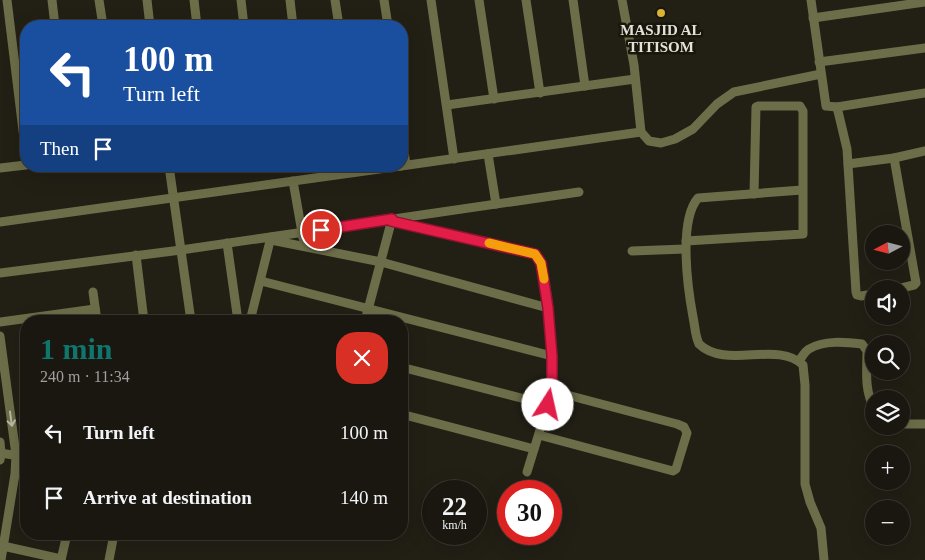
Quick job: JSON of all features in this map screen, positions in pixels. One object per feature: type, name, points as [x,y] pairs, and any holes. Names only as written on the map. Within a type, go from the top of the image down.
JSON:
[{"type":"street","points":[[6,0],[20,108]]},
{"type":"street","points":[[52,0],[54,20]]},
{"type":"street","points":[[99,0],[102,20]]},
{"type":"street","points":[[147,0],[149,20]]},
{"type":"street","points":[[194,0],[196,20]]},
{"type":"street","points":[[241,0],[243,20]]},
{"type":"street","points":[[290,0],[292,20]]},
{"type":"street","points":[[336,0],[338,20]]},
{"type":"street","points":[[384,0],[387,20]]},
{"type":"street","points":[[431,0],[454,159]]},
{"type":"street","points":[[479,0],[494,99]]},
{"type":"street","points":[[526,0],[540,92]]},
{"type":"street","points":[[573,0],[585,86]]},
{"type":"street","points":[[622,0],[641,132],[649,141],[661,142],[675,139],[693,129],[718,104],[734,92],[821,74]]},
{"type":"street","points":[[811,0],[826,106],[837,107],[925,93]]},
{"type":"street","points":[[813,18],[925,2]]},
{"type":"street","points":[[819,62],[925,48]]},
{"type":"street","points":[[447,105],[635,80]]},
{"type":"street","points":[[632,251],[802,235],[804,233],[802,108],[800,106],[758,106],[756,109],[754,194]]},
{"type":"street","points":[[837,107],[847,149],[856,292],[857,295],[865,295]]},
{"type":"street","points":[[408,165],[641,132]]},
{"type":"street","points":[[848,164],[894,158],[925,151]]},
{"type":"street","points":[[488,154],[496,204]]},
{"type":"street","points":[[894,158],[916,283],[910,286]]},
{"type":"street","points":[[0,168],[20,166]]},
{"type":"street","points":[[170,172],[190,315]]},
{"type":"street","points":[[0,222],[362,172]]},
{"type":"street","points":[[293,182],[304,246]]},
{"type":"street","points":[[802,190],[698,198],[693,206],[686,245],[689,295],[697,340],[702,347],[727,356],[776,355],[788,357],[799,361],[804,369],[805,484],[821,528],[824,543],[824,560]]},
{"type":"street","points":[[0,273],[270,239],[579,192]]},
{"type":"street","points":[[366,315],[392,220]]},
{"type":"street","points":[[392,220],[535,254],[541,263],[548,308],[552,356],[552,391],[527,472]]},
{"type":"street","points":[[270,239],[381,262],[548,308]]},
{"type":"street","points":[[252,315],[270,239]]},
{"type":"street","points":[[227,243],[237,315]]},
{"type":"street","points":[[136,255],[143,315]]},
{"type":"street","points":[[261,282],[391,315]]},
{"type":"street","points":[[93,292],[96,315]]},
{"type":"street","points":[[64,315],[95,309]]},
{"type":"street","points":[[408,319],[552,356]]},
{"type":"street","points":[[0,322],[20,320]]},
{"type":"street","points":[[0,336],[16,455],[15,474],[1,560]]},
{"type":"street","points":[[799,361],[808,349],[825,343],[848,342],[862,344],[867,351],[869,390]]},
{"type":"street","points":[[408,369],[548,405]]},
{"type":"street","points":[[539,435],[673,471],[676,469],[687,433],[684,427],[552,391]]},
{"type":"street","points":[[408,416],[534,449]]},
{"type":"street","points":[[910,424],[925,424]]},
{"type":"street","points":[[0,442],[0,455],[20,456]]},
{"type":"street","points":[[4,546],[61,560],[66,540]]},
{"type":"street","points":[[109,560],[113,540]]},
{"type":"slow traffic","points":[[489,243],[535,254],[540,258],[544,279]]},
{"type":"place","name":"MASJID AL TITISOM","points":[[661,13]]},
{"type":"route","points":[[321,230],[392,219],[391,221],[535,254],[540,258],[548,308],[552,356],[552,391],[548,405]]}]
